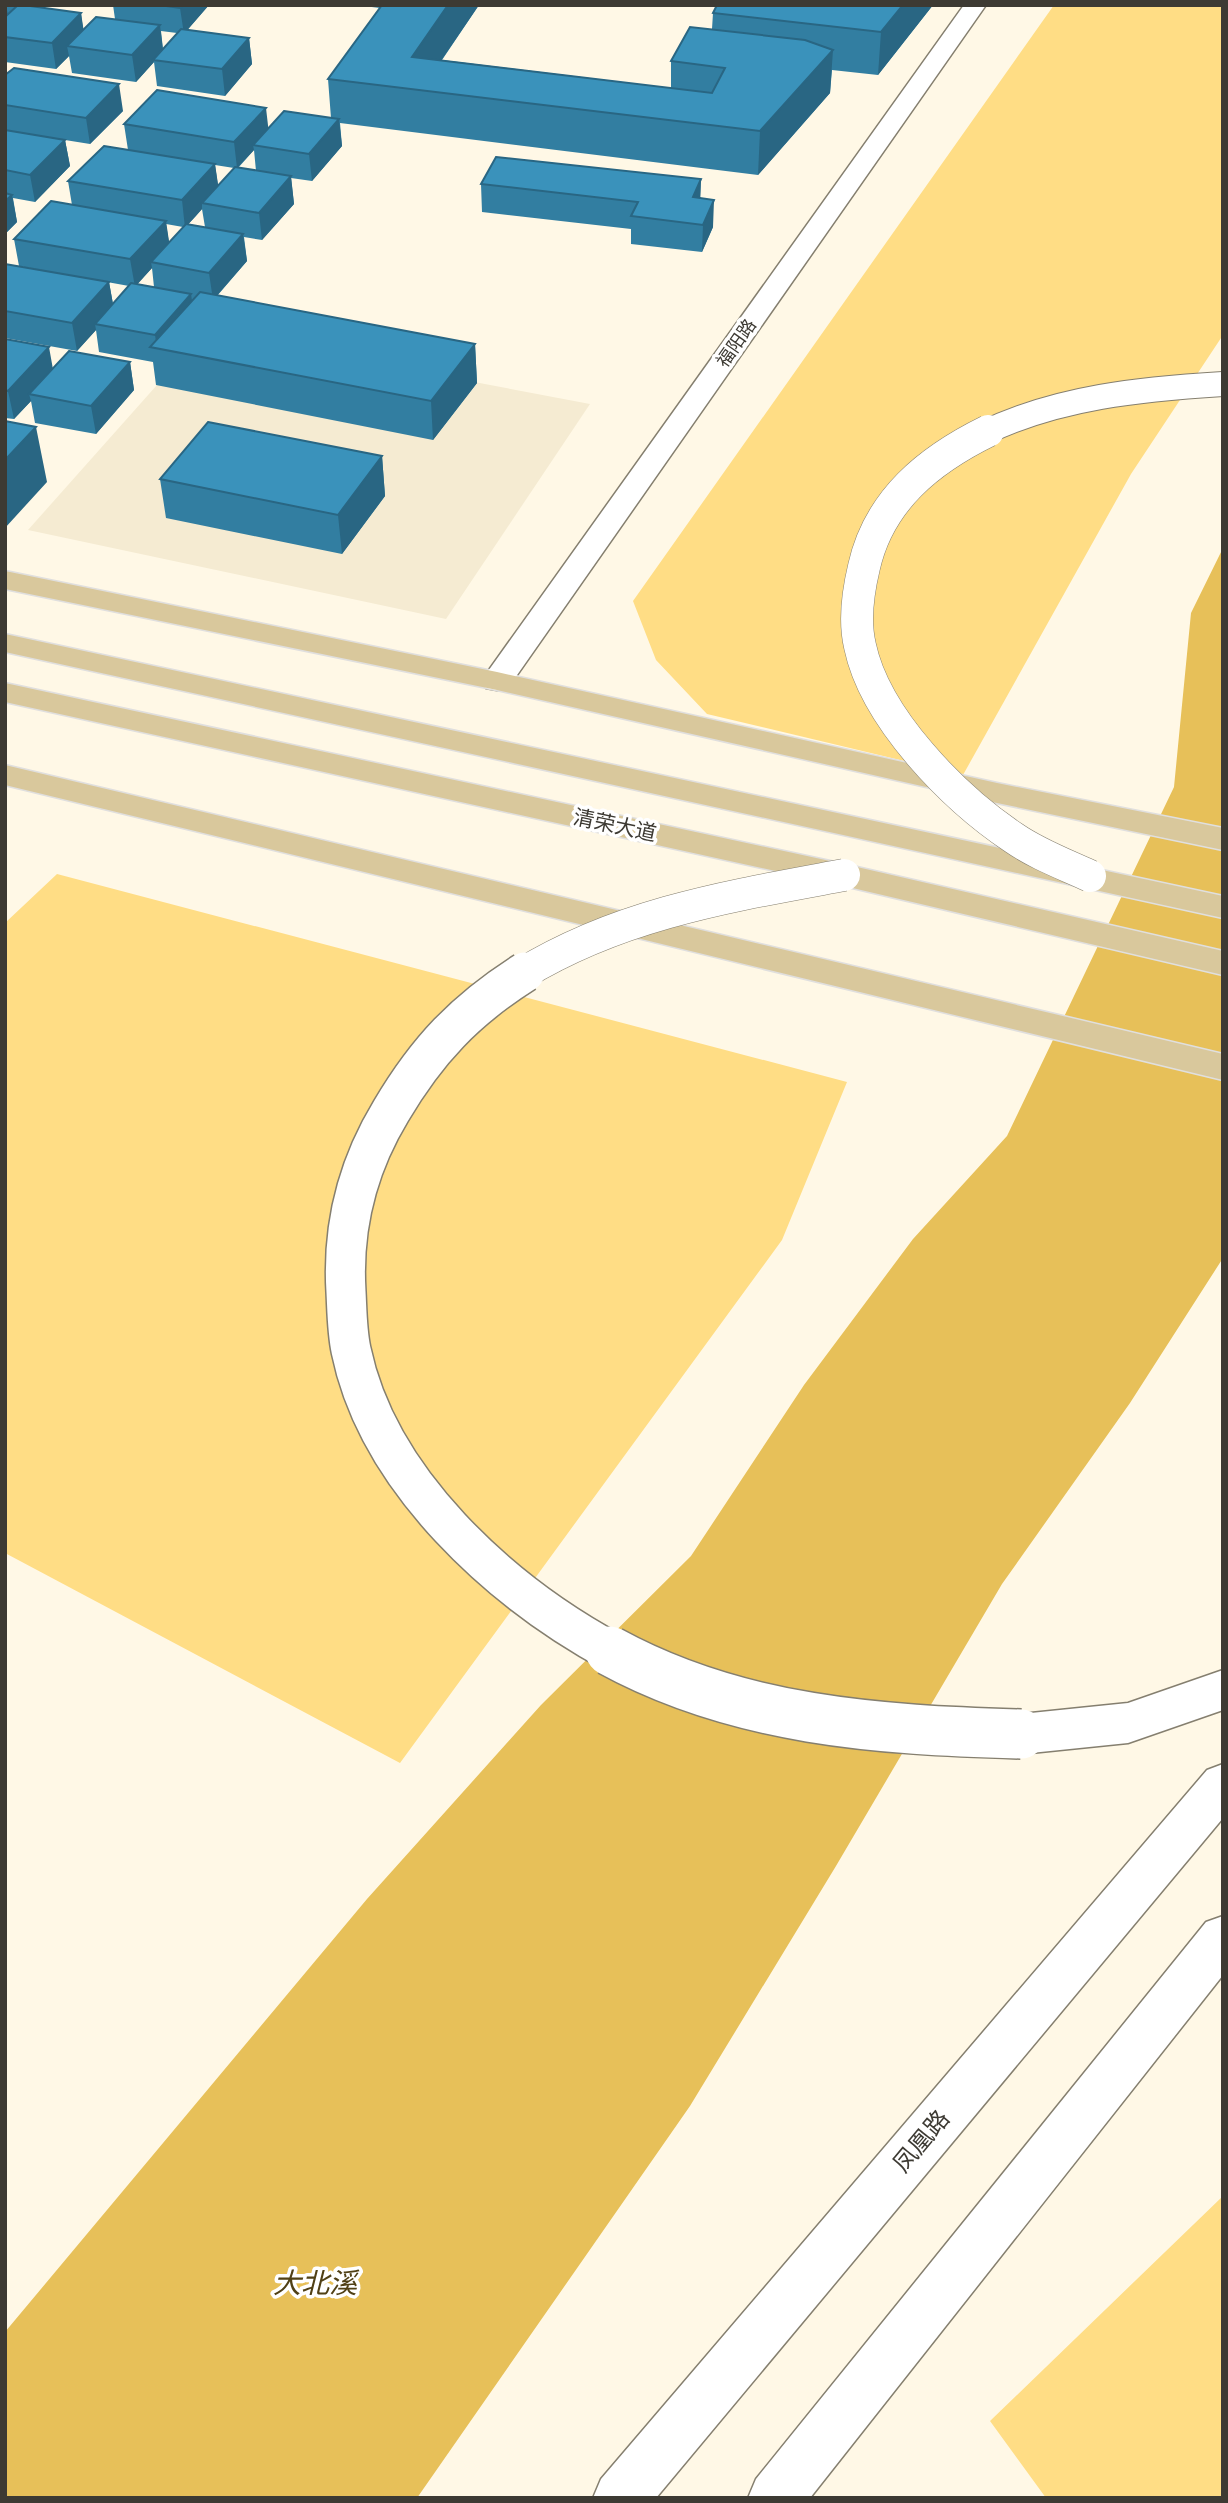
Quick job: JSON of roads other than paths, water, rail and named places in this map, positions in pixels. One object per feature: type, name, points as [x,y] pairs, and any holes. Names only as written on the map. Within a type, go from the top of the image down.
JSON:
[{"type":"main road","points":[[5,580],[496,681],[996,793],[1223,839]]},
{"type":"main road","points":[[5,643],[1090,876],[1223,907]]},
{"type":"main road","name":"清荣大道","points":[[5,692],[844,875],[1223,963]]},
{"type":"main road","points":[[5,775],[1223,1067]]},
{"type":"street","name":"福阳路","points":[[496,681],[975,5]]},
{"type":"street","points":[[1090,876],[1015,839],[974,809],[898,729],[875,689],[860,649],[858,603],[872,535],[900,495],[929,464],[1010,423],[1072,403],[1120,392],[1223,384]]},
{"type":"street","points":[[844,875],[677,908],[591,936],[534,968],[463,1016],[411,1078],[369,1148],[351,1206],[344,1269],[351,1355],[371,1409],[399,1461],[443,1522],[493,1569],[555,1617],[634,1664],[709,1694],[778,1714],[853,1727],[919,1732],[1021,1734],[1128,1723],[1223,1689]]},
{"type":"street","name":"凤凰路","points":[[620,2498],[1223,1784]]},
{"type":"street","points":[[775,2498],[1223,1938]]},
{"type":"water","name":"大北溪","points":[[1223,548],[1223,1258],[1130,1403],[1002,1584],[836,1866],[690,2106],[417,2498],[5,2498],[5,2332],[367,1899],[541,1705],[691,1556],[804,1385],[913,1239],[1007,1136],[1174,787],[1191,613]]}]
